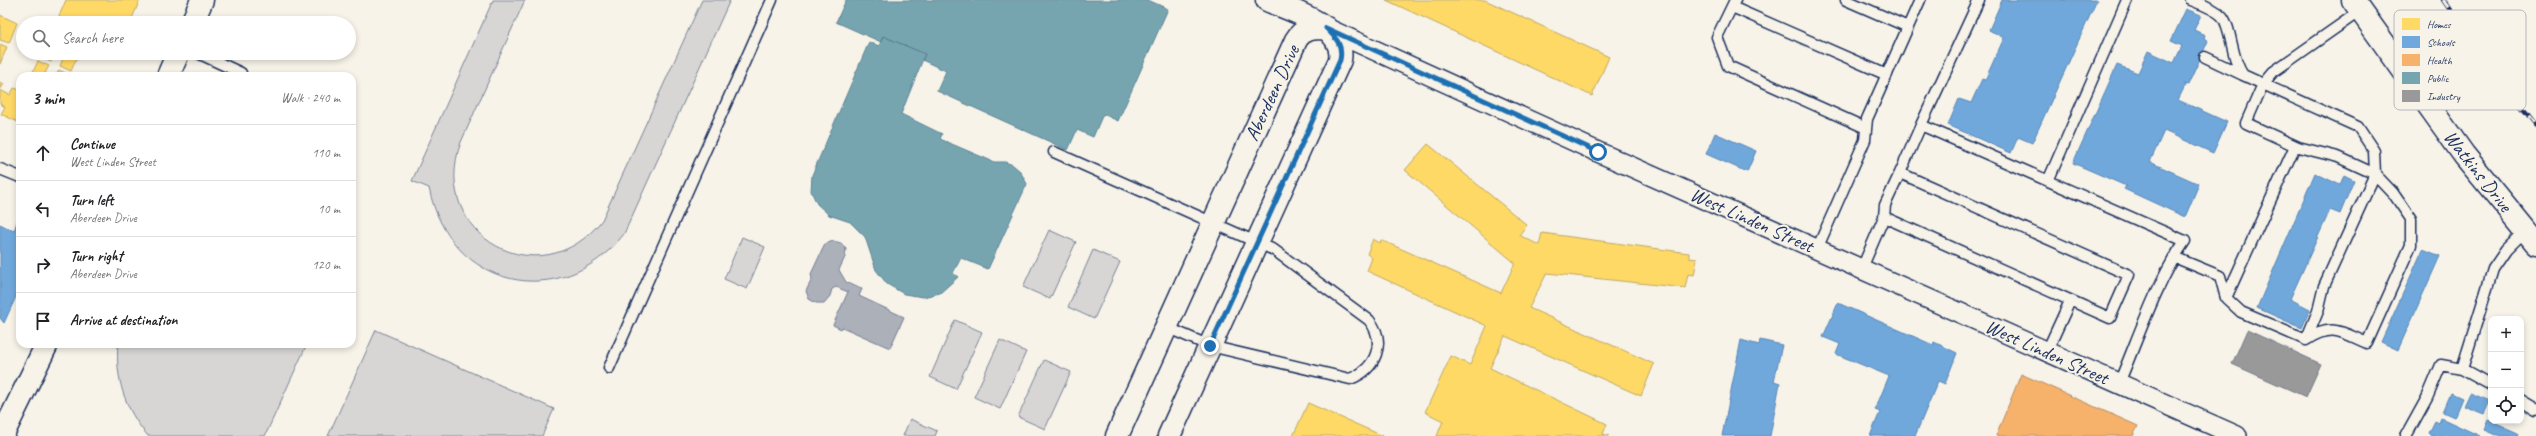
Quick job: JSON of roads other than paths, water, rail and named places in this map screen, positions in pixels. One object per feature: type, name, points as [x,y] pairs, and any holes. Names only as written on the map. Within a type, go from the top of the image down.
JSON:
[{"type":"street","points":[[195,16],[202,0]]},
{"type":"street","name":"West Linden Street","points":[[1267,0],[1592,149],[2119,383],[2218,432],[2237,436]]},
{"type":"street","name":"Watkins Drive","points":[[2356,6],[2394,58]]},
{"type":"street","points":[[1169,436],[1340,60],[1342,50],[1338,40],[1326,28]]},
{"type":"street","name":"Aberdeen Drive","points":[[1118,436],[1300,32],[1326,28]]},
{"type":"street","points":[[170,72],[175,60]]},
{"type":"street","name":"Watkins Drive","points":[[2431,110],[2464,155],[2531,237]]},
{"type":"street","points":[[2,436],[45,348]]},
{"type":"lane","points":[[609,368],[772,0]]},
{"type":"lane","points":[[1846,0],[1908,27]]},
{"type":"lane","points":[[1817,249],[1865,140],[1867,120],[1920,0]]},
{"type":"lane","points":[[1862,268],[1884,217],[1885,205],[1979,0]]},
{"type":"lane","points":[[2048,181],[2127,0]]},
{"type":"lane","points":[[2191,0],[2216,12],[2223,18],[2238,68],[2243,75]]},
{"type":"lane","points":[[1866,128],[1728,66],[1717,37],[1733,3],[1886,75]]},
{"type":"lane","points":[[2306,340],[2320,331],[2330,330],[2367,343],[2411,245],[2411,219],[2393,193],[2374,174],[2338,157],[2295,146],[2246,123],[2263,84],[2273,72],[2356,6]]},
{"type":"lane","points":[[2205,57],[2358,127],[2374,151],[2374,174],[2324,286],[2318,311],[2306,340]]},
{"type":"lane","points":[[213,60],[239,72]]},
{"type":"lane","points":[[1921,125],[2185,241],[2174,257],[2119,383]]},
{"type":"lane","points":[[2226,298],[2295,146]]},
{"type":"lane","points":[[1054,152],[1274,250],[1369,320],[1377,330],[1379,340],[1376,356],[1361,375],[1350,378],[1210,346],[1166,328]]},
{"type":"lane","points":[[0,168],[16,175]]},
{"type":"lane","points":[[1884,217],[2110,318],[2129,275],[1900,173]]},
{"type":"lane","points":[[2462,369],[2493,268],[2506,250],[2531,237]]},
{"type":"lane","points":[[2174,257],[2220,276],[2226,298],[2240,312],[2306,340]]},
{"type":"lane","points":[[2047,351],[2070,301]]},
{"type":"lane","points":[[2406,436],[2427,398],[2441,365],[2462,369],[2488,383]]},
{"type":"lane","points":[[2524,404],[2536,410]]},
{"type":"railway","points":[[2443,0],[2450,10]]},
{"type":"railway","points":[[2524,110],[2536,125]]}]
